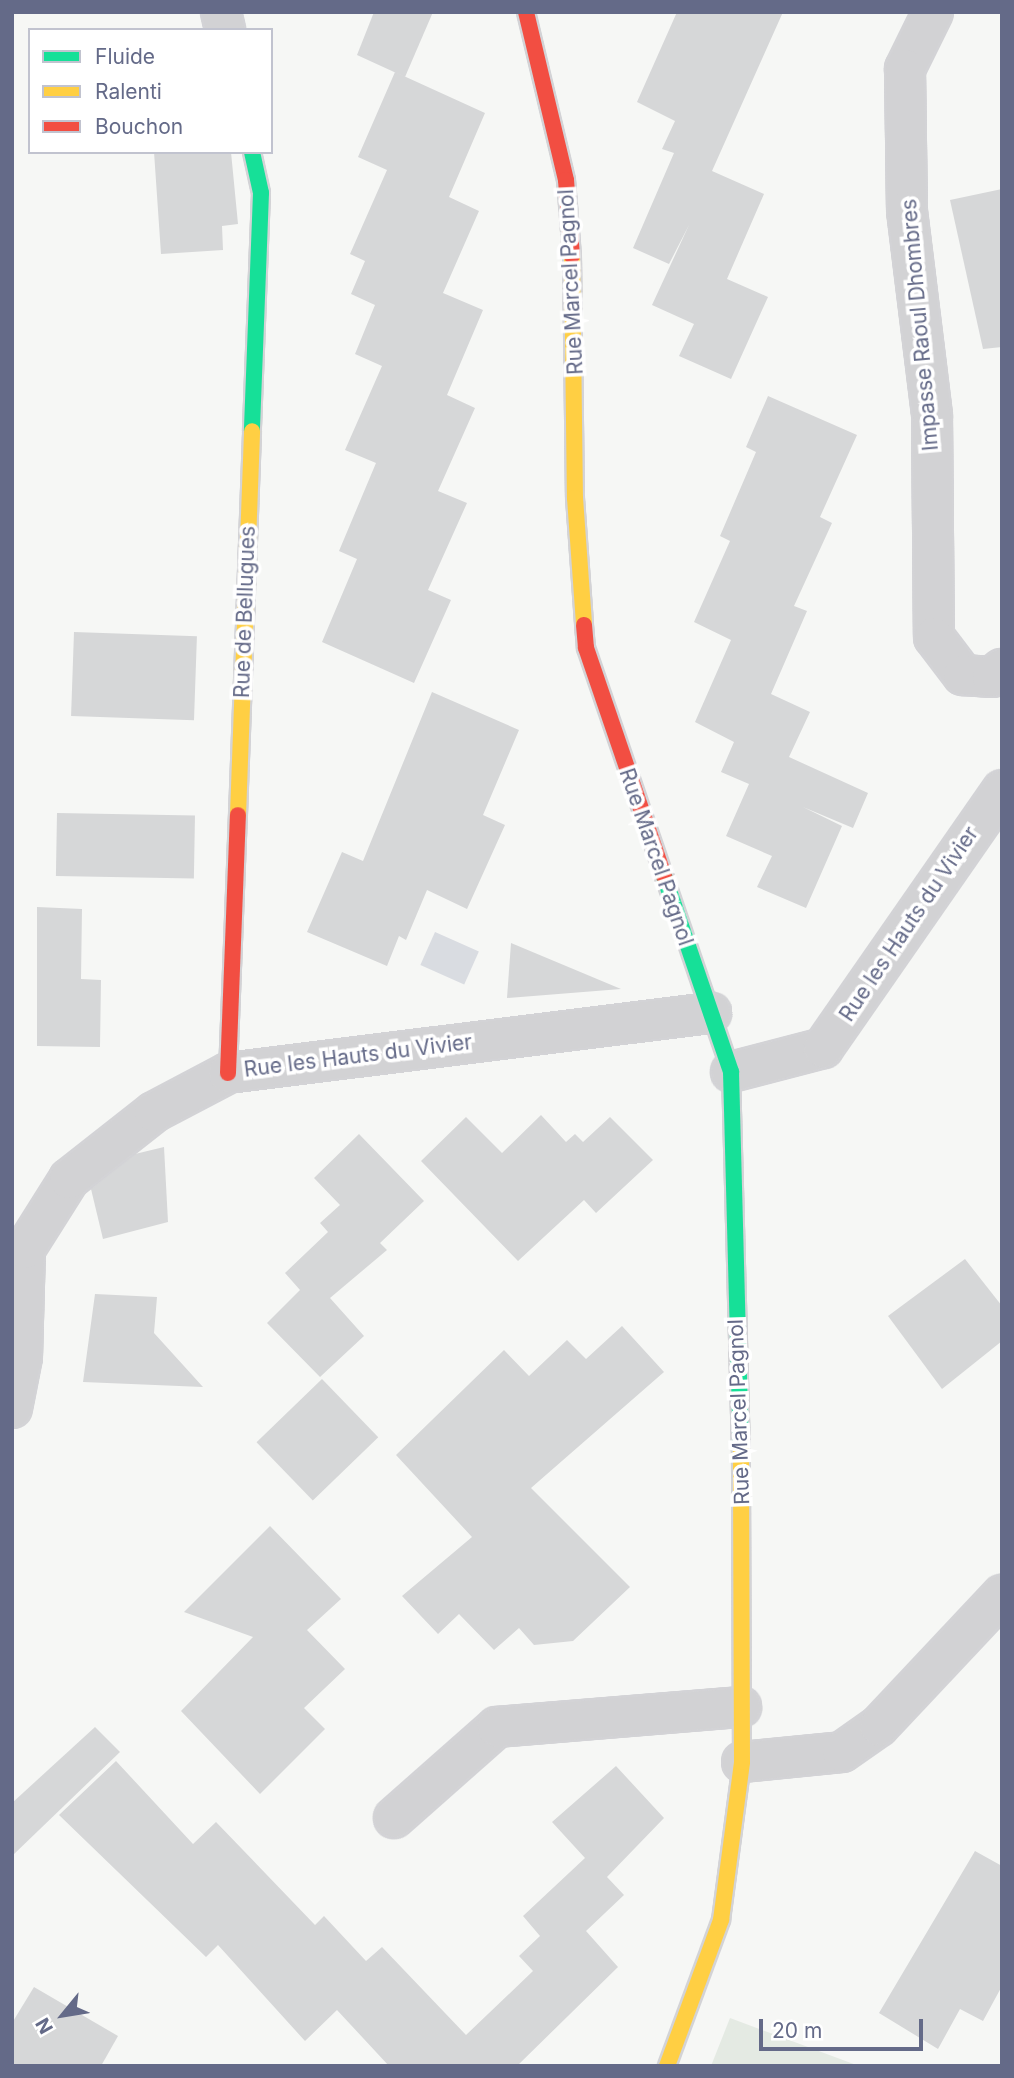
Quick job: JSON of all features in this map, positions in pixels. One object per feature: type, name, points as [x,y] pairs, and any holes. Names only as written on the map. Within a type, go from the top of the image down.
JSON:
[{"type":"street","name":"Rue Marcel Pagnol","points":[[526,12],[566,180],[578,324],[575,498],[586,648],[731,1072],[743,1508],[742,1762],[721,1920],[667,2066]]},
{"type":"street","name":"Impasse Raoul Dhombres","points":[[933,12],[905,69],[907,211],[932,416],[934,637],[963,676],[992,677],[1002,669]]},
{"type":"street","name":"Rue de Bellugues","points":[[228,1073],[261,193],[252,154]]},
{"type":"street","name":"Rue les Hauts du Vivier","points":[[731,1072],[823,1048],[1002,790]]},
{"type":"street","name":"Rue les Hauts du Vivier","points":[[12,1408],[22,1357],[25,1249],[69,1179],[154,1112],[228,1073],[711,1013]]},
{"type":"street","points":[[742,1762],[842,1752],[880,1726],[1002,1595]]},
{"type":"street","points":[[394,1818],[497,1727],[741,1707]]},
{"type":"shaded area","points":[[435,932],[479,952],[464,984],[420,965]]},
{"type":"shaded area","points":[[730,2018],[859,2066],[711,2066]]},
{"type":"building","points":[[374,12],[433,12],[405,77],[357,55]]},
{"type":"building","points":[[677,12],[783,12],[712,171],[764,194],[727,279],[768,297],[731,379],[679,356],[694,324],[652,305],[689,225],[669,264],[633,248],[674,153],[662,149],[675,121],[637,102]]},
{"type":"building","points":[[395,72],[485,113],[449,197],[479,211],[443,293],[483,310],[447,395],[475,408],[438,491],[467,503],[428,590],[451,600],[414,683],[322,642],[357,559],[339,551],[376,463],[345,450],[382,366],[355,354],[375,305],[351,294],[365,261],[350,254],[387,170],[358,157]]},
{"type":"building","points":[[154,154],[231,154],[238,224],[222,226],[223,250],[161,254]]},
{"type":"building","points":[[1002,189],[1002,347],[983,349],[950,200]]},
{"type":"building","points":[[768,396],[857,435],[820,517],[832,523],[794,606],[807,611],[771,694],[810,712],[789,757],[868,793],[853,828],[803,807],[842,826],[806,908],[757,887],[772,856],[726,836],[749,784],[721,772],[734,742],[695,722],[731,640],[694,622],[730,541],[720,536],[756,452],[746,447]]},
{"type":"building","points":[[74,632],[197,636],[194,720],[71,716]]},
{"type":"building","points":[[432,692],[519,730],[483,815],[505,825],[467,909],[427,890],[406,940],[399,936],[387,966],[307,932],[342,852],[363,861]]},
{"type":"building","points":[[57,813],[195,815],[194,878],[56,876]]},
{"type":"building","points":[[37,907],[82,909],[81,979],[101,980],[100,1047],[37,1046]]},
{"type":"building","points":[[511,943],[621,989],[507,998]]},
{"type":"building","points":[[541,1115],[566,1142],[575,1134],[583,1142],[610,1117],[653,1160],[596,1213],[584,1200],[518,1261],[421,1161],[466,1117],[502,1153]]},
{"type":"building","points":[[359,1134],[424,1201],[380,1243],[387,1250],[330,1298],[364,1336],[320,1377],[267,1323],[300,1290],[285,1273],[328,1232],[320,1223],[340,1205],[314,1178]]},
{"type":"building","points":[[164,1147],[168,1222],[103,1239],[91,1189],[135,1154]]},
{"type":"building","points":[[965,1259],[1002,1306],[1002,1341],[942,1389],[888,1316]]},
{"type":"building","points":[[95,1294],[157,1297],[154,1333],[203,1387],[83,1382]]},
{"type":"building","points":[[622,1326],[664,1372],[531,1488],[630,1587],[573,1641],[534,1645],[519,1628],[494,1650],[459,1614],[438,1634],[402,1596],[472,1537],[396,1455],[504,1350],[529,1376],[567,1340],[586,1359]]},
{"type":"building","points":[[322,1379],[378,1437],[313,1500],[257,1442]]},
{"type":"building","points":[[270,1526],[341,1599],[307,1630],[345,1669],[304,1708],[325,1729],[260,1794],[181,1711],[253,1637],[184,1612]]},
{"type":"building","points":[[95,1727],[120,1752],[12,1856],[12,1803]]},
{"type":"building","points":[[116,1761],[193,1844],[216,1822],[315,1925],[324,1916],[366,1961],[382,1947],[466,2035],[533,1971],[519,1956],[540,1936],[523,1916],[585,1858],[552,1822],[616,1766],[664,1818],[607,1877],[624,1895],[586,1931],[618,1967],[517,2066],[389,2066],[337,2010],[305,2041],[218,1945],[206,1957],[59,1815]]},
{"type":"building","points":[[975,1851],[1002,1866],[1002,1986],[983,2021],[960,2009],[938,2049],[879,2013]]},
{"type":"building","points":[[34,1987],[118,2036],[101,2066],[12,2066],[12,2023]]},
{"type":"traffic: fast","points":[[252,154],[261,193],[252,431]]},
{"type":"traffic: fast","points":[[664,876],[731,1072],[741,1449]]},
{"type":"traffic: slow","points":[[572,256],[575,498],[584,625]]},
{"type":"traffic: slow","points":[[238,815],[252,431]]},
{"type":"traffic: slow","points":[[667,2066],[721,1920],[742,1762],[741,1449]]},
{"type":"traffic: jam","points":[[526,12],[566,180],[572,256]]},
{"type":"traffic: jam","points":[[584,625],[586,648],[664,876]]},
{"type":"traffic: jam","points":[[228,1073],[238,815]]}]
